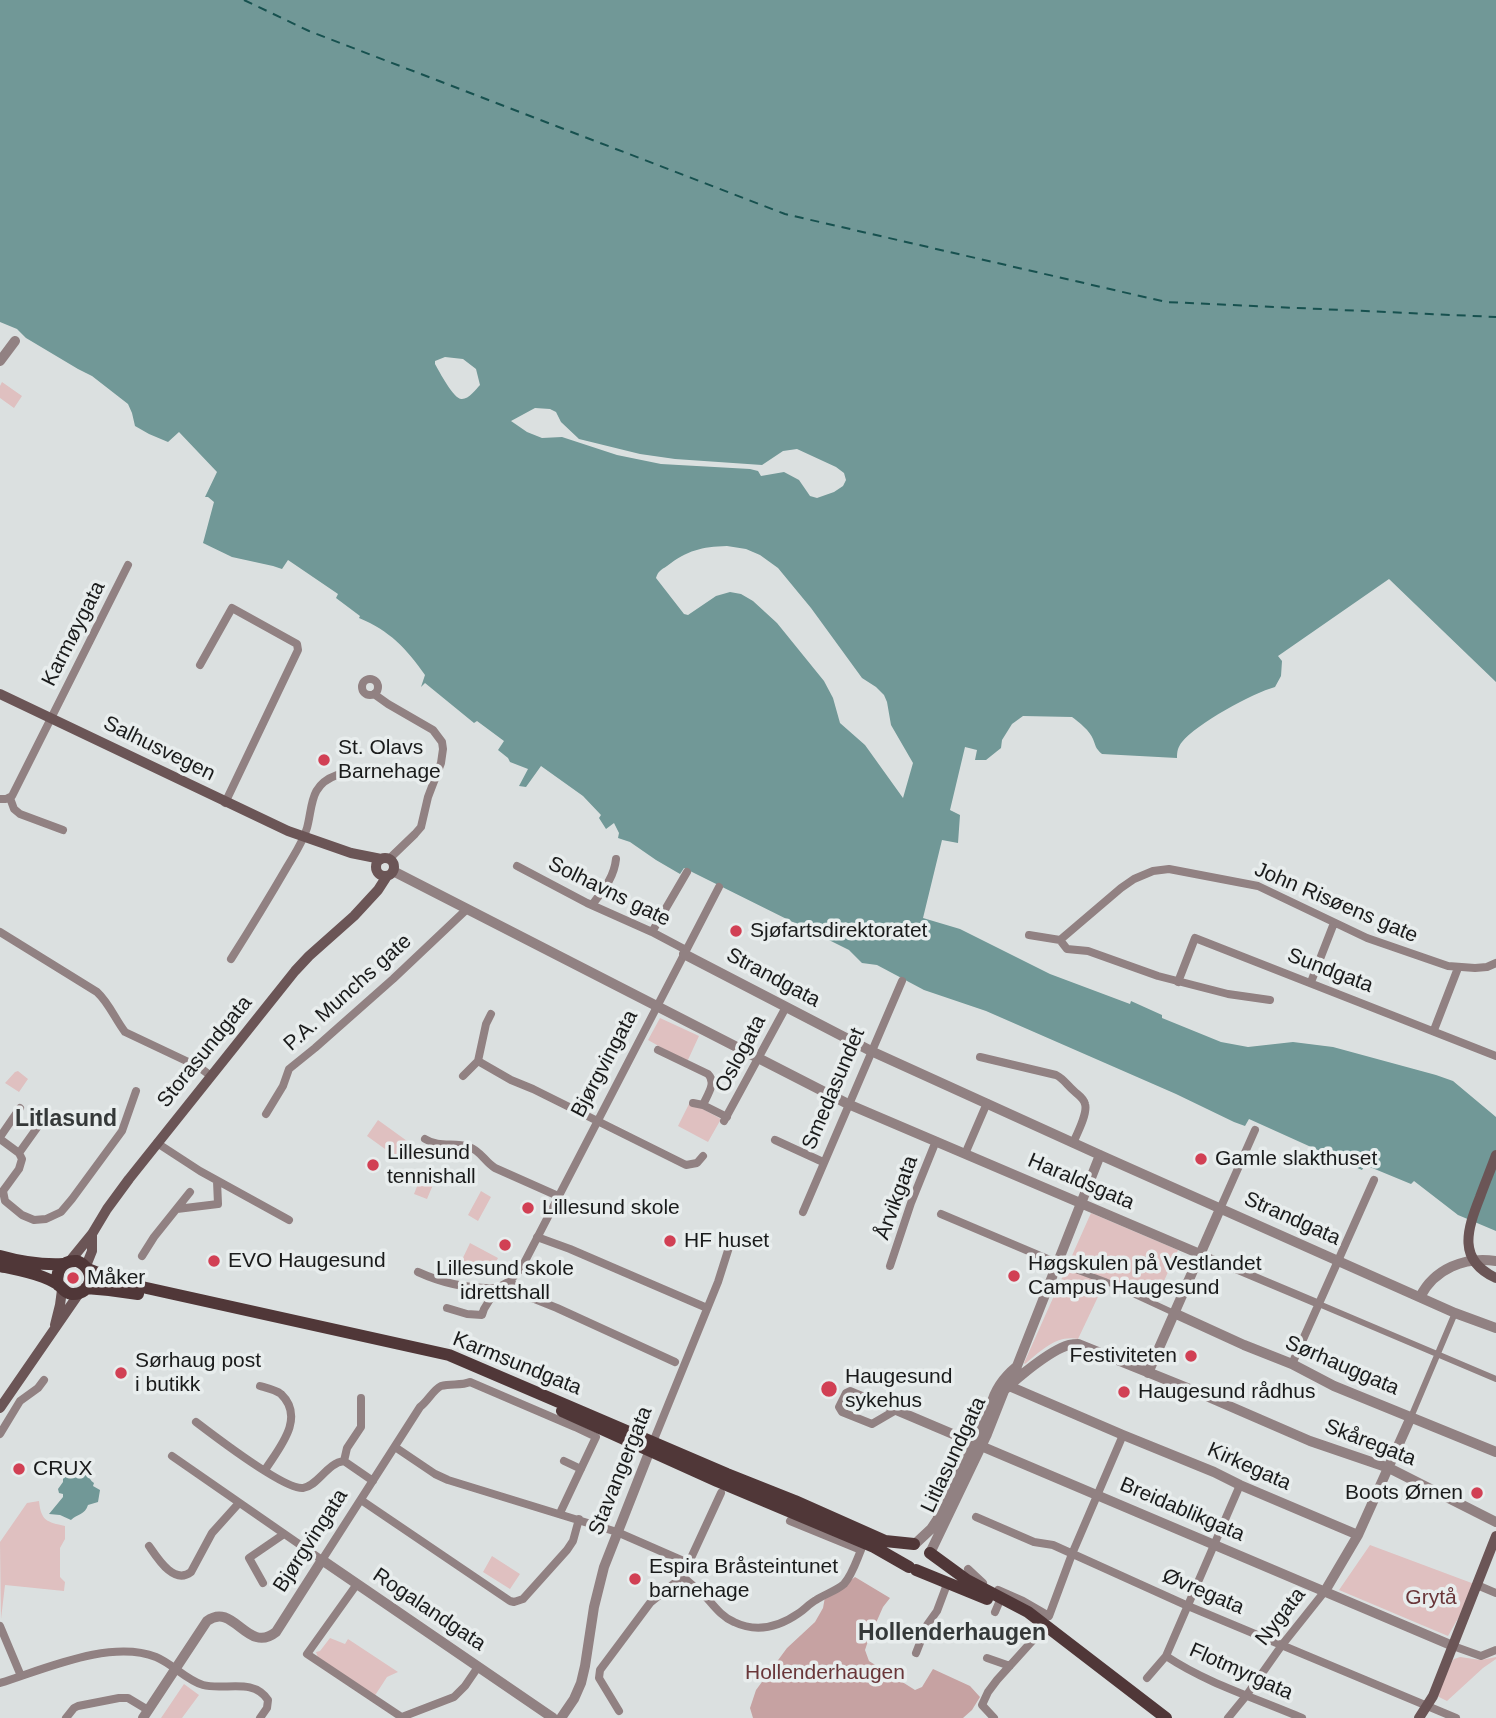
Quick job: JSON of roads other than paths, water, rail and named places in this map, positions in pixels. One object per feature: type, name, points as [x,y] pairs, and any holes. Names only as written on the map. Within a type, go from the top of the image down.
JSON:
[{"type":"main road","name":"Salhusvegen","points":[[0,694],[225,803],[303,837],[384,867]]},
{"type":"main road","name":"Storasundgata","points":[[66,1262],[92,1234],[116,1196],[156,1143],[295,971],[378,890],[384,867]]},
{"type":"main road","points":[[1496,1156],[1474,1214],[1468,1239],[1474,1262],[1496,1278]]},
{"type":"main road","name":"Storasundgata","points":[[87,1267],[92,1251],[92,1234]]},
{"type":"main road","points":[[0,1256],[44,1265],[77,1261],[87,1267],[90,1279],[0,1408]]},
{"type":"main road","points":[[53,1331],[60,1305],[57,1274],[66,1262]]},
{"type":"main road","points":[[0,1266],[43,1277],[69,1293],[83,1290]]},
{"type":"main road","name":"Karmsundgata","points":[[87,1267],[124,1283],[449,1355],[652,1446],[750,1496],[874,1547],[913,1568],[1011,1609],[1041,1629],[1153,1718]]},
{"type":"main road","name":"Karmsundgata","points":[[83,1290],[122,1291],[148,1296],[439,1360],[885,1541],[915,1544]]},
{"type":"main road","points":[[1419,1718],[1427,1706],[1453,1646],[1496,1536]]},
{"type":"main road","points":[[915,1544],[924,1546],[930,1553],[926,1567],[913,1568],[905,1559],[906,1550],[915,1544]]},
{"type":"main road","name":"Karmsundgata","points":[[930,1553],[998,1604],[1028,1612],[1046,1624],[1166,1718]]},
{"type":"street","points":[[0,361],[15,341]]},
{"type":"street","name":"Karmøygata","points":[[10,798],[128,565]]},
{"type":"street","points":[[200,665],[232,608],[297,644],[298,650],[225,803]]},
{"type":"street","points":[[374,694],[433,730],[442,742],[443,749],[442,763],[428,797],[421,827],[384,867]]},
{"type":"street","points":[[231,960],[303,837],[315,795],[325,779],[337,775]]},
{"type":"street","points":[[0,799],[10,798],[14,809],[20,814],[63,830]]},
{"type":"street","points":[[593,905],[610,881],[616,859]]},
{"type":"street","name":"Solhavns gate","points":[[517,866],[652,932],[685,952]]},
{"type":"street","name":"Salhusvegen","points":[[384,867],[657,1006]]},
{"type":"street","name":"John Risøens gate","points":[[1060,940],[1134,879],[1153,871],[1169,869],[1258,886],[1334,923],[1448,967],[1487,967],[1496,963]]},
{"type":"street","points":[[652,932],[687,872]]},
{"type":"street","name":"Bjørgvingata","points":[[447,1308],[482,1315],[497,1288],[510,1281],[522,1266],[719,887]]},
{"type":"street","name":"P.A. Munchs gate","points":[[266,1114],[283,1086],[289,1069],[393,979],[467,909]]},
{"type":"street","points":[[1311,982],[1334,923]]},
{"type":"street","points":[[0,933],[97,992],[125,1032],[199,1067],[211,1076]]},
{"type":"street","points":[[1028,934],[1060,940],[1067,949],[1088,951],[1178,982],[1228,995],[1270,1000]]},
{"type":"street","name":"Sundgata","points":[[1178,982],[1195,938],[1496,1056]]},
{"type":"street","name":"Strandgata","points":[[685,952],[871,1051],[1220,1209],[1455,1313],[1496,1328]]},
{"type":"street","points":[[1434,1030],[1458,968]]},
{"type":"street","name":"Smedasundet","points":[[803,1212],[902,981]]},
{"type":"street","name":"Haraldsgata","points":[[657,1006],[848,1104],[1496,1379]]},
{"type":"street","name":"Oslogata","points":[[703,1105],[725,1119],[786,1007]]},
{"type":"street","points":[[463,1076],[478,1061],[486,1024],[491,1014]]},
{"type":"street","points":[[658,1049],[712,1078],[713,1082],[703,1105],[693,1103]]},
{"type":"street","points":[[980,1058],[1056,1075],[1067,1082],[1085,1105],[1085,1113],[1073,1143]]},
{"type":"street","points":[[478,1061],[511,1080],[686,1165],[697,1163],[703,1156]]},
{"type":"street","points":[[44,1118],[20,1156],[19,1169],[3,1191],[5,1202],[34,1220],[46,1219],[61,1212],[72,1199],[122,1131],[136,1091]]},
{"type":"street","points":[[965,1154],[987,1103]]},
{"type":"street","points":[[20,1108],[0,1138],[20,1156]]},
{"type":"street","points":[[1148,1373],[1255,1130]]},
{"type":"street","points":[[425,1139],[436,1144],[474,1149],[495,1168],[558,1196]]},
{"type":"street","points":[[775,1140],[823,1162]]},
{"type":"street","name":"Årvikgata","points":[[890,1266],[936,1141]]},
{"type":"street","points":[[156,1143],[217,1181],[289,1220]]},
{"type":"street","name":"Litlasundgata","points":[[915,1544],[937,1520],[1009,1386],[1100,1155]]},
{"type":"street","points":[[1292,1364],[1374,1180]]},
{"type":"street","points":[[177,1209],[218,1204],[217,1181]]},
{"type":"street","points":[[142,1256],[191,1192]]},
{"type":"street","points":[[942,1214],[1174,1313]]},
{"type":"street","points":[[537,1237],[707,1308]]},
{"type":"street","name":"Stavangergata","points":[[561,1718],[581,1683],[604,1567],[718,1282],[731,1241]]},
{"type":"street","points":[[1420,1297],[1436,1276],[1449,1267],[1477,1261],[1496,1261]]},
{"type":"street","points":[[418,1272],[464,1286],[497,1288]]},
{"type":"street","points":[[510,1281],[522,1294],[676,1362]]},
{"type":"street","name":"Sørhauggata","points":[[1174,1313],[1334,1385],[1496,1451]]},
{"type":"street","points":[[1411,1417],[1455,1313]]},
{"type":"street","name":"Skåregata","points":[[1009,1386],[1060,1348],[1070,1344],[1086,1346],[1310,1441],[1389,1468],[1496,1522]]},
{"type":"street","name":"Litlasundgata","points":[[930,1553],[977,1445],[994,1394],[1017,1366]]},
{"type":"street","points":[[0,1434],[20,1401],[44,1380]]},
{"type":"street","name":"Bjørgvingata","points":[[146,1714],[202,1626],[212,1617],[225,1616],[257,1637],[268,1637],[276,1632],[420,1407],[442,1386],[464,1385],[470,1382],[596,1437],[581,1469]]},
{"type":"street","points":[[260,1386],[280,1392],[289,1405],[293,1418],[290,1429],[265,1470]]},
{"type":"street","name":"Litlasundgata","points":[[991,1405],[1009,1386]]},
{"type":"street","name":"Kirkegata","points":[[1009,1386],[1358,1535]]},
{"type":"street","name":"Breidablikgata","points":[[895,1410],[872,1424],[842,1412],[839,1407],[846,1393],[850,1391],[1325,1591],[1453,1646]]},
{"type":"street","points":[[344,1461],[348,1448],[361,1427],[361,1398]]},
{"type":"street","name":"Nygata","points":[[1228,1718],[1325,1591],[1358,1535],[1411,1417]]},
{"type":"street","points":[[196,1422],[220,1441],[296,1487],[309,1486],[340,1461],[373,1481]]},
{"type":"street","points":[[968,1569],[983,1583],[1049,1616],[1072,1554],[1123,1435]]},
{"type":"street","points":[[395,1447],[448,1480],[617,1532],[688,1563]]},
{"type":"street","name":"Rogalandgata","points":[[172,1456],[553,1718]]},
{"type":"street","points":[[560,1513],[581,1469],[564,1461]]},
{"type":"street","points":[[1147,1678],[1166,1656],[1240,1485]]},
{"type":"street","points":[[619,1711],[599,1678],[600,1670],[650,1603],[682,1576],[720,1493]]},
{"type":"street","points":[[360,1500],[514,1602],[523,1599],[567,1550],[573,1541],[579,1519]]},
{"type":"street","points":[[149,1546],[161,1564],[180,1576],[186,1576],[191,1572],[212,1534],[239,1503]]},
{"type":"street","name":"Øvregata","points":[[976,1517],[1034,1542],[1048,1543],[1188,1606],[1456,1718]]},
{"type":"street","points":[[682,1576],[733,1622],[745,1627],[761,1628],[783,1622],[842,1586],[861,1550],[790,1521]]},
{"type":"street","points":[[263,1583],[249,1558],[284,1534]]},
{"type":"street","points":[[357,1584],[307,1654],[402,1718],[454,1697],[478,1667]]},
{"type":"street","points":[[1477,1585],[1496,1593]]},
{"type":"street","points":[[916,1653],[946,1587]]},
{"type":"street","points":[[0,1626],[21,1676]]},
{"type":"street","points":[[994,1718],[982,1705],[988,1692],[1034,1639]]},
{"type":"street","points":[[1453,1646],[1481,1656],[1496,1650]]},
{"type":"street","points":[[0,1683],[104,1652],[143,1653],[159,1658],[203,1685],[245,1686],[264,1694],[268,1700],[267,1708],[260,1718]]},
{"type":"street","name":"Flotmyrgata","points":[[1166,1656],[1197,1674],[1302,1718]]},
{"type":"street","points":[[987,1658],[1010,1666]]},
{"type":"street","points":[[66,1718],[78,1706],[119,1698],[128,1698],[146,1714]]},
{"type":"street","points":[[74,1709],[76,1718]]},
{"type":"water","points":[[0,0],[1496,0],[1496,682],[1389,579],[1278,656],[1282,661],[1281,676],[1275,687],[1240,702],[1199,727],[1181,744],[1177,758],[1102,754],[1089,733],[1072,717],[1023,716],[1012,724],[1002,740],[1001,748],[986,760],[975,760],[977,750],[965,747],[950,810],[960,815],[958,843],[942,840],[923,918],[960,929],[1050,974],[1130,1004],[1131,1001],[1162,1015],[1162,1018],[1221,1042],[1248,1047],[1293,1042],[1333,1047],[1453,1081],[1496,1117],[1496,1231],[1458,1215],[1414,1181],[1411,1184],[1365,1165],[1362,1170],[1249,1119],[1245,1126],[1234,1122],[986,1011],[924,990],[877,965],[862,963],[849,950],[684,868],[680,874],[630,842],[618,838],[619,833],[614,823],[606,829],[599,818],[601,815],[583,796],[541,766],[526,787],[519,786],[528,769],[510,762],[498,750],[504,741],[477,721],[474,723],[425,683],[421,687],[425,675],[404,649],[380,629],[359,618],[360,616],[336,598],[338,594],[288,560],[282,569],[232,557],[203,543],[214,502],[205,497],[217,472],[179,432],[168,442],[135,426],[128,404],[92,376],[26,338],[17,329],[0,322]],"holes":[[[445,357],[463,359],[476,369],[480,385],[472,394],[462,399],[455,395],[435,364],[435,361]],[[535,408],[550,409],[556,412],[561,422],[579,439],[640,454],[675,459],[762,465],[783,451],[797,449],[836,467],[844,473],[846,480],[843,486],[834,492],[817,498],[810,496],[799,480],[784,472],[761,476],[758,471],[750,469],[661,464],[617,455],[562,437],[542,438],[511,421]],[[727,546],[746,549],[778,568],[862,678],[884,695],[891,725],[913,763],[903,798],[865,745],[840,723],[833,698],[824,681],[777,623],[753,601],[741,594],[730,592],[716,596],[688,615],[684,614],[656,578],[660,571],[682,556],[702,549]]]},
{"type":"water","points":[[80,1465],[94,1483],[93,1486],[100,1490],[98,1502],[88,1505],[83,1513],[71,1520],[49,1514],[63,1497],[58,1489],[63,1477],[68,1474],[71,1477]]},
{"type":"place","name":"St. Olavs Barnehage","points":[[324,760]]},
{"type":"place","name":"Sjøfartsdirektoratet","points":[[736,931]]},
{"type":"place","name":"Gamle slakthuset","points":[[1201,1159]]},
{"type":"place","name":"Lillesund tennishall","points":[[373,1165]]},
{"type":"place","name":"Lillesund skole","points":[[528,1208]]},
{"type":"place","name":"HF huset","points":[[670,1241]]},
{"type":"place","name":"Lillesund skole idrettshall","points":[[505,1245]]},
{"type":"place","name":"EVO Haugesund","points":[[214,1261]]},
{"type":"place","name":"Høgskulen på Vestlandet Campus Haugesund","points":[[1014,1276]]},
{"type":"place","name":"Måker","points":[[73,1278]]},
{"type":"place","name":"Festiviteten","points":[[1191,1356]]},
{"type":"place","name":"Sørhaug post i butikk","points":[[121,1373]]},
{"type":"place","name":"Haugesund sykehus","points":[[829,1389]]},
{"type":"place","name":"Haugesund rådhus","points":[[1124,1392]]},
{"type":"place","name":"CRUX","points":[[19,1469]]},
{"type":"place","name":"Boots Ørnen","points":[[1477,1493]]},
{"type":"place","name":"Espira Bråsteintunet barnehage","points":[[635,1579]]},
{"type":"district","name":"Litlasund","points":[[66,1120]]},
{"type":"district","name":"Hollenderhaugen","points":[[952,1634]]},
{"type":"park label","name":"Grytå","points":[[1431,1598]]}]
